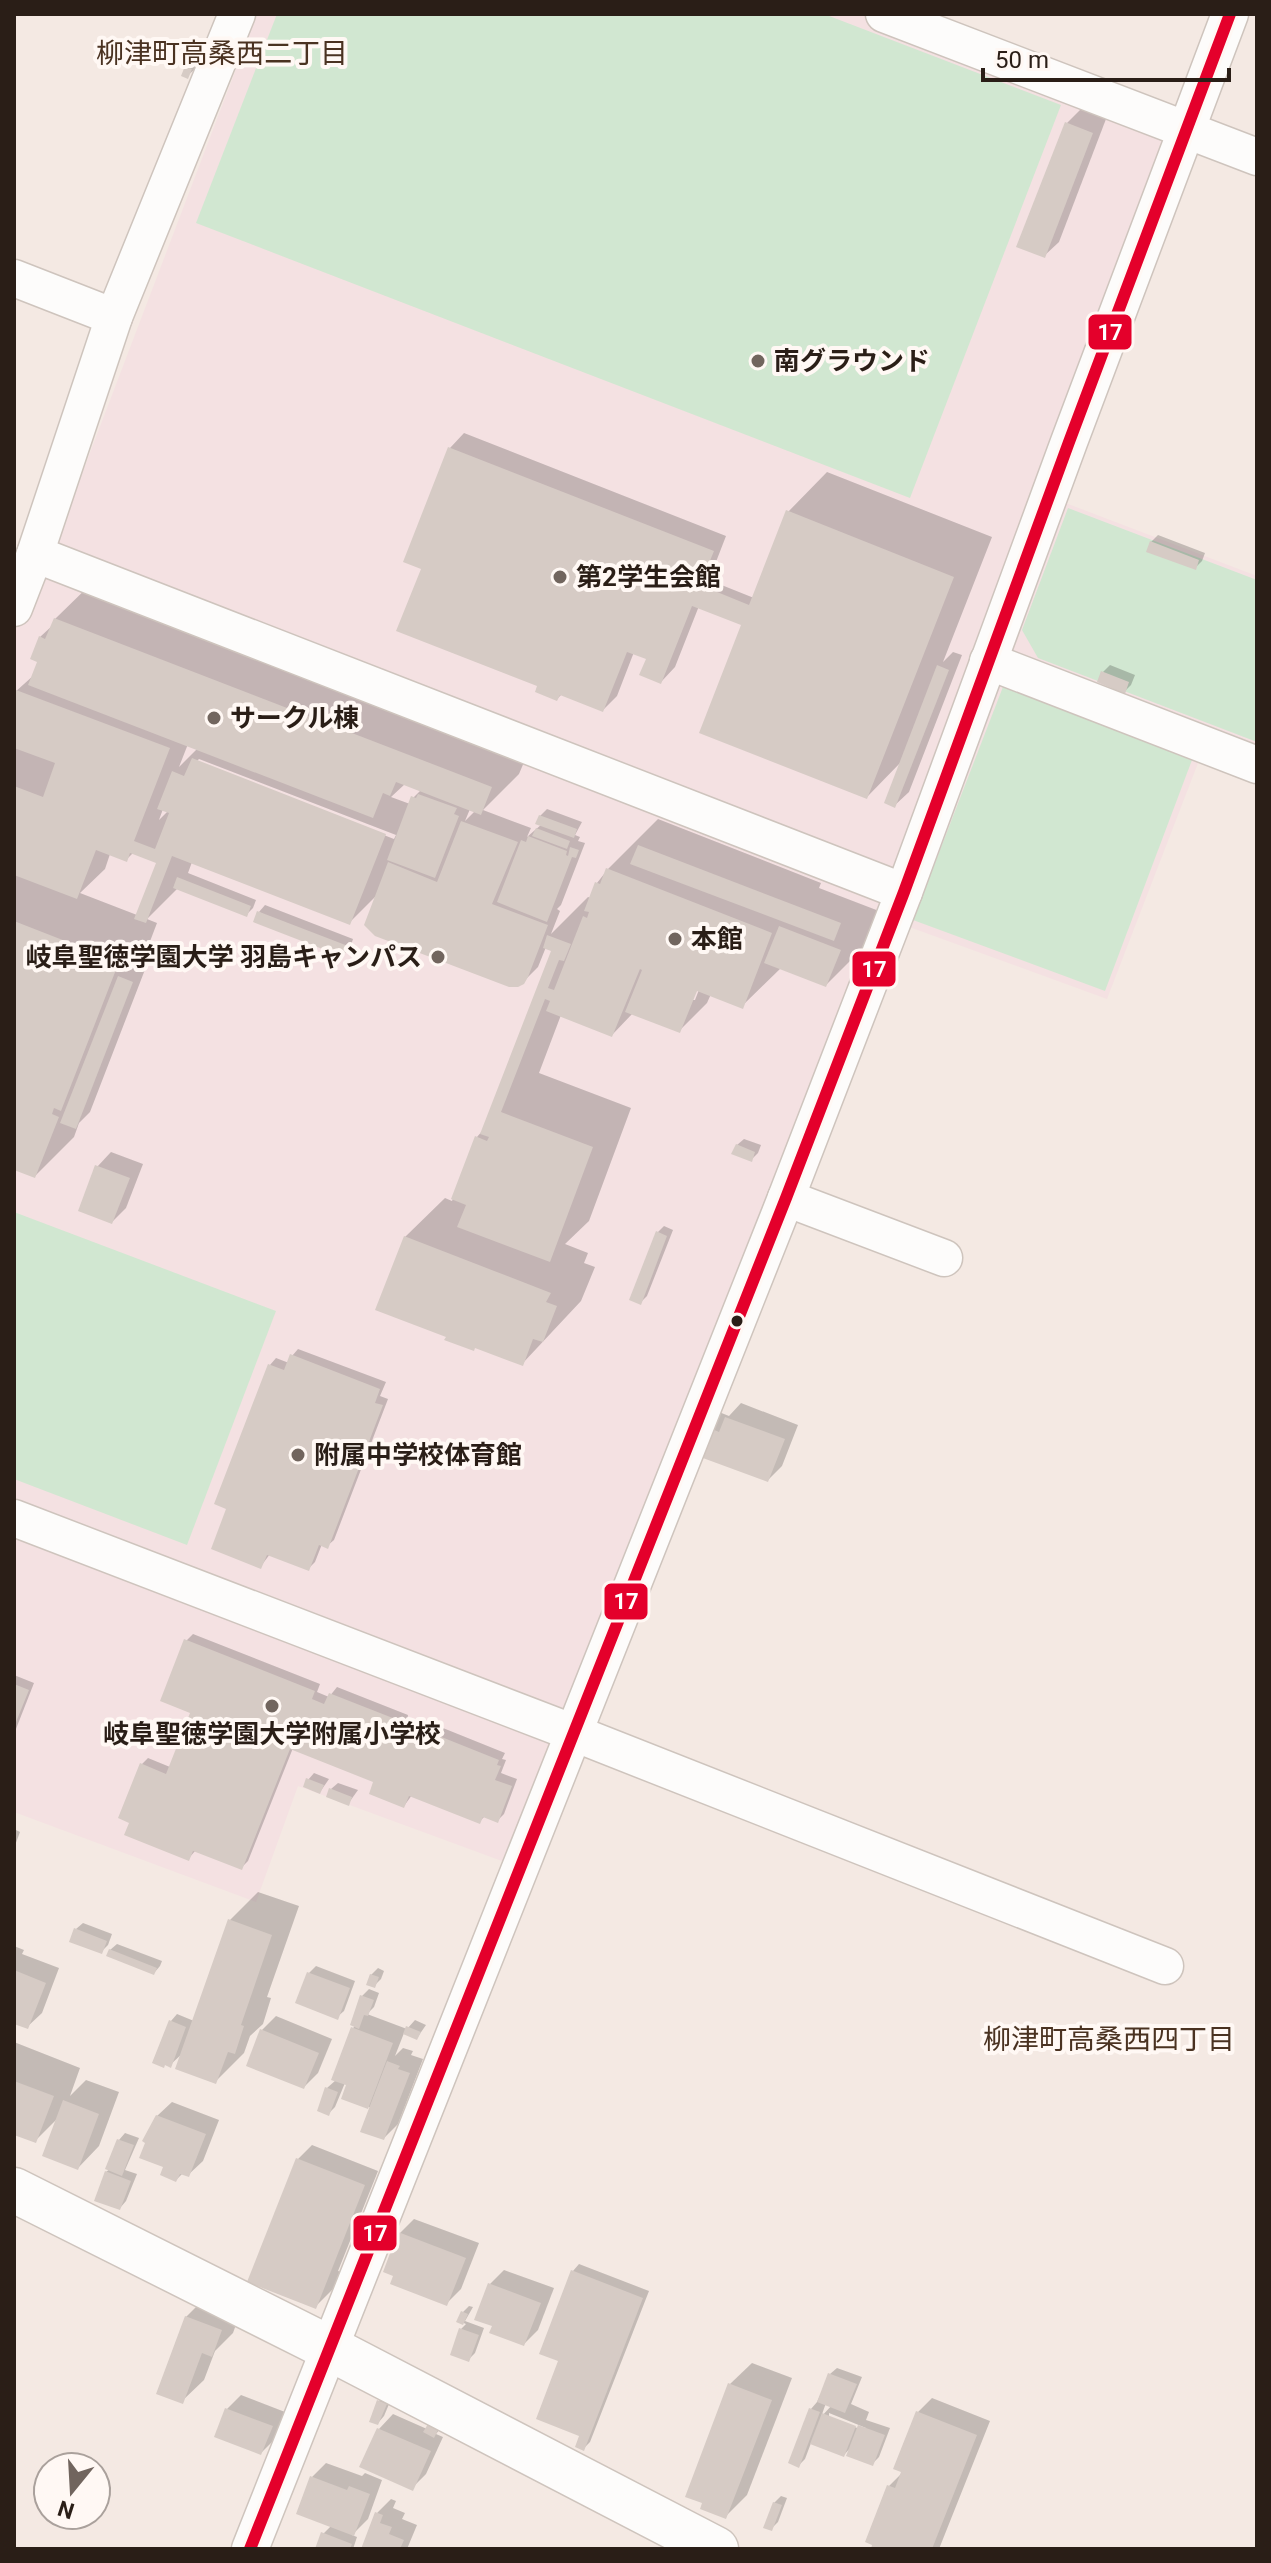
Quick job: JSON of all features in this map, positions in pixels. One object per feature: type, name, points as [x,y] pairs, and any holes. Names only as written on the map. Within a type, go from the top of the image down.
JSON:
[{"type":"street","points":[[14,608],[114,317],[237,14]]},
{"type":"street","points":[[884,14],[1257,157]]},
{"type":"street","points":[[250,2549],[786,1198],[904,892],[1230,14]]},
{"type":"street","points":[[14,278],[114,317]]},
{"type":"street","points":[[35,554],[904,892]]},
{"type":"street","points":[[988,661],[1257,765]]},
{"type":"street","points":[[786,1198],[944,1258]]},
{"type":"street","points":[[14,1518],[574,1733],[1165,1966]]},
{"type":"street","points":[[14,2190],[331,2349],[716,2549]]},
{"type":"shaded area","name":"岐阜聖徳学園大学 羽島キャンパス","points":[[257,14],[872,14],[1169,123],[1171,147],[1042,494],[1257,576],[1257,750],[1210,732],[1107,999],[879,916],[510,1864],[298,1786],[256,1902],[14,1812],[14,593],[34,600]]},
{"type":"green space","name":"南グラウンド","points":[[277,14],[824,14],[1061,105],[910,498],[196,223]]},
{"type":"green space","points":[[1068,508],[1257,580],[1257,742],[1038,658],[1022,630]]},
{"type":"green space","points":[[1006,679],[1195,752],[1105,991],[913,920]]},
{"type":"green space","points":[[14,1212],[276,1311],[187,1545],[14,1479]]},
{"type":"building","points":[[185,66],[192,69],[188,79],[181,76]]},
{"type":"building","points":[[1065,122],[1093,133],[1045,258],[1016,247]]},
{"type":"building","points":[[448,447],[714,551],[700,585],[749,605],[786,510],[954,577],[867,799],[699,733],[741,625],[692,606],[661,684],[639,675],[646,659],[627,652],[603,712],[560,695],[557,701],[535,692],[537,686],[396,631],[421,569],[403,562]]},
{"type":"building","points":[[1150,541],[1199,560],[1196,570],[1146,552]]},
{"type":"building","name":"サークル棟","points":[[54,618],[492,787],[481,815],[396,782],[390,796],[383,793],[373,818],[28,685],[37,662],[30,659],[39,636],[45,639]]},
{"type":"building","points":[[937,665],[949,670],[895,808],[884,803]]},
{"type":"building","points":[[1101,671],[1129,682],[1125,694],[1097,682]]},
{"type":"building","points":[[16,690],[170,748],[134,841],[155,849],[169,813],[157,809],[172,771],[184,776],[192,758],[386,834],[350,925],[172,856],[146,923],[134,919],[156,863],[130,853],[127,862],[96,850],[77,899],[14,875],[14,786],[43,797],[55,763],[14,748]]},
{"type":"building","points":[[418,794],[457,808],[454,814],[459,816],[435,878],[387,860],[411,796],[416,798]]},
{"type":"building","points":[[539,815],[577,829],[574,838],[535,824]]},
{"type":"building","points":[[461,821],[518,842],[492,904],[548,925],[528,977],[518,987],[509,987],[375,936],[364,925],[388,862],[437,882]]},
{"type":"building","points":[[536,828],[570,841],[567,849],[532,836]]},
{"type":"building","points":[[528,836],[567,851],[568,856],[570,847],[579,850],[576,858],[572,857],[547,922],[497,902],[521,840],[526,842]]},
{"type":"building","points":[[638,845],[841,923],[834,941],[630,864]]},
{"type":"building","points":[[606,868],[772,933],[743,1009],[697,991],[680,1033],[625,1012],[640,969],[612,1037],[546,1011],[550,1001],[545,999],[501,1112],[593,1147],[550,1262],[457,1227],[466,1205],[451,1199],[475,1136],[487,1141],[489,1137],[480,1134],[551,951],[543,948],[547,935],[571,944],[564,961],[559,960],[548,988],[554,990],[583,916],[587,918],[589,912],[584,911],[595,882],[600,884]]},
{"type":"building","points":[[177,877],[251,906],[247,917],[173,888]]},
{"type":"building","points":[[257,911],[348,946],[343,957],[253,922]]},
{"type":"building","points":[[14,921],[119,962],[61,1111],[54,1108],[52,1114],[59,1117],[35,1178],[14,1170]]},
{"type":"building","points":[[779,926],[841,950],[826,987],[764,963]]},
{"type":"building","points":[[118,976],[133,982],[76,1129],[60,1123]]},
{"type":"building","points":[[736,1144],[755,1152],[752,1162],[731,1154]]},
{"type":"building","points":[[95,1165],[130,1178],[112,1224],[78,1211]]},
{"type":"building","points":[[656,1231],[667,1236],[641,1305],[629,1300]]},
{"type":"building","points":[[404,1236],[551,1293],[546,1302],[557,1306],[543,1342],[533,1339],[523,1366],[444,1340],[446,1337],[375,1310]]},
{"type":"building","name":"附属中学校体育館","points":[[290,1354],[380,1389],[375,1403],[383,1405],[328,1549],[319,1545],[309,1571],[267,1555],[261,1569],[211,1549],[226,1509],[214,1504],[268,1364],[284,1370]]},
{"type":"building","points":[[725,1417],[785,1439],[768,1482],[692,1454],[703,1425],[719,1432]]},
{"type":"building","points":[[184,1639],[315,1691],[312,1699],[324,1704],[329,1693],[403,1722],[401,1728],[427,1738],[429,1732],[499,1760],[497,1765],[501,1766],[495,1780],[512,1786],[498,1823],[483,1817],[480,1824],[409,1796],[404,1808],[369,1794],[373,1782],[290,1749],[242,1870],[193,1851],[189,1861],[124,1835],[129,1823],[118,1818],[140,1763],[166,1774],[190,1713],[160,1701]]},
{"type":"building","points":[[14,1684],[29,1690],[14,1727]]},
{"type":"building","points":[[306,1778],[324,1785],[320,1794],[303,1787]]},
{"type":"building","points":[[329,1788],[352,1797],[349,1806],[326,1797]]},
{"type":"building","points":[[228,1919],[272,1935],[241,2025],[244,2026],[235,2054],[228,2052],[216,2084],[175,2069]]},
{"type":"building","points":[[74,1928],[107,1941],[102,1954],[69,1942]]},
{"type":"building","points":[[109,1949],[157,1968],[154,1975],[106,1956]]},
{"type":"building","points":[[14,1970],[46,1983],[28,2029],[14,2024]]},
{"type":"building","points":[[307,1972],[350,1988],[338,2020],[295,2003]]},
{"type":"building","points":[[370,1974],[379,1977],[375,1988],[366,1985]]},
{"type":"building","points":[[360,1995],[374,2000],[359,2029],[350,2025]]},
{"type":"building","points":[[169,2020],[186,2027],[171,2068],[165,2065],[164,2068],[152,2063]]},
{"type":"building","points":[[406,2026],[421,2032],[417,2040],[403,2034]]},
{"type":"building","points":[[351,2027],[393,2043],[368,2109],[341,2099],[346,2085],[331,2080]]},
{"type":"building","points":[[260,2029],[319,2053],[304,2089],[246,2066]]},
{"type":"building","points":[[387,2061],[410,2073],[384,2140],[360,2132]]},
{"type":"building","points":[[14,2081],[54,2096],[36,2143],[14,2135]]},
{"type":"building","points":[[325,2087],[338,2092],[329,2116],[317,2111]]},
{"type":"building","points":[[63,2100],[99,2114],[78,2170],[42,2156]]},
{"type":"building","points":[[156,2115],[206,2134],[189,2177],[180,2174],[176,2182],[160,2175],[163,2167],[139,2158],[145,2143],[142,2141]]},
{"type":"building","points":[[117,2139],[134,2145],[122,2176],[105,2169]]},
{"type":"building","points":[[296,2158],[365,2185],[316,2309],[247,2282]]},
{"type":"building","points":[[105,2171],[131,2181],[120,2210],[94,2201]]},
{"type":"building","points":[[398,2232],[466,2258],[447,2306],[390,2284],[393,2276],[383,2272]]},
{"type":"building","points":[[571,2270],[643,2298],[584,2451],[575,2447],[579,2436],[536,2419],[558,2361],[539,2354]]},
{"type":"building","points":[[488,2283],[541,2303],[524,2346],[489,2333],[492,2326],[474,2320]]},
{"type":"building","points":[[461,2311],[468,2314],[463,2325],[456,2322]]},
{"type":"building","points":[[185,2316],[222,2330],[212,2357],[202,2353],[183,2404],[156,2394]]},
{"type":"building","points":[[459,2328],[479,2335],[469,2362],[450,2355]]},
{"type":"building","points":[[828,2373],[857,2384],[845,2413],[817,2402]]},
{"type":"building","points":[[728,2383],[772,2400],[726,2519],[700,2509],[702,2503],[685,2497]]},
{"type":"building","points":[[377,2400],[387,2404],[378,2425],[369,2422]]},
{"type":"building","points":[[225,2408],[273,2426],[261,2455],[214,2437]]},
{"type":"building","points":[[809,2408],[820,2412],[799,2468],[788,2463]]},
{"type":"building","points":[[916,2411],[977,2435],[932,2549],[871,2549],[872,2545],[865,2542],[887,2485],[895,2488],[901,2472],[893,2469]]},
{"type":"building","points":[[822,2413],[856,2426],[844,2457],[810,2444]]},
{"type":"building","points":[[428,2424],[438,2430],[434,2438],[423,2432]]},
{"type":"building","points":[[858,2425],[885,2435],[873,2466],[846,2456]]},
{"type":"building","points":[[377,2428],[431,2451],[413,2491],[359,2467]]},
{"type":"building","points":[[310,2476],[347,2490],[349,2486],[370,2494],[354,2536],[296,2514]]},
{"type":"building","points":[[773,2502],[782,2505],[772,2531],[763,2528]]},
{"type":"building","points":[[375,2512],[383,2515],[380,2523],[392,2527],[389,2534],[404,2540],[400,2549],[361,2549]]},
{"type":"building","points":[[321,2532],[352,2544],[350,2549],[315,2549]]},
{"type":"transit line","name":"17","points":[[250,2549],[786,1198],[904,892],[1230,14]]},
{"type":"place","name":"南グラウンド","points":[[758,361]]},
{"type":"place","name":"第2学生会館","points":[[560,577]]},
{"type":"place","name":"サークル棟","points":[[214,718]]},
{"type":"place","name":"本館","points":[[675,939]]},
{"type":"place","name":"岐阜聖徳学園大学 羽島キャンパス","points":[[438,957]]},
{"type":"place","name":"附属中学校体育館","points":[[298,1455]]},
{"type":"place","name":"岐阜聖徳学園大学附属小学校","points":[[272,1706]]},
{"type":"district","name":"柳津町高桑西二丁目","points":[[222,53]]},
{"type":"district","name":"柳津町高桑西四丁目","points":[[1109,2039]]}]
